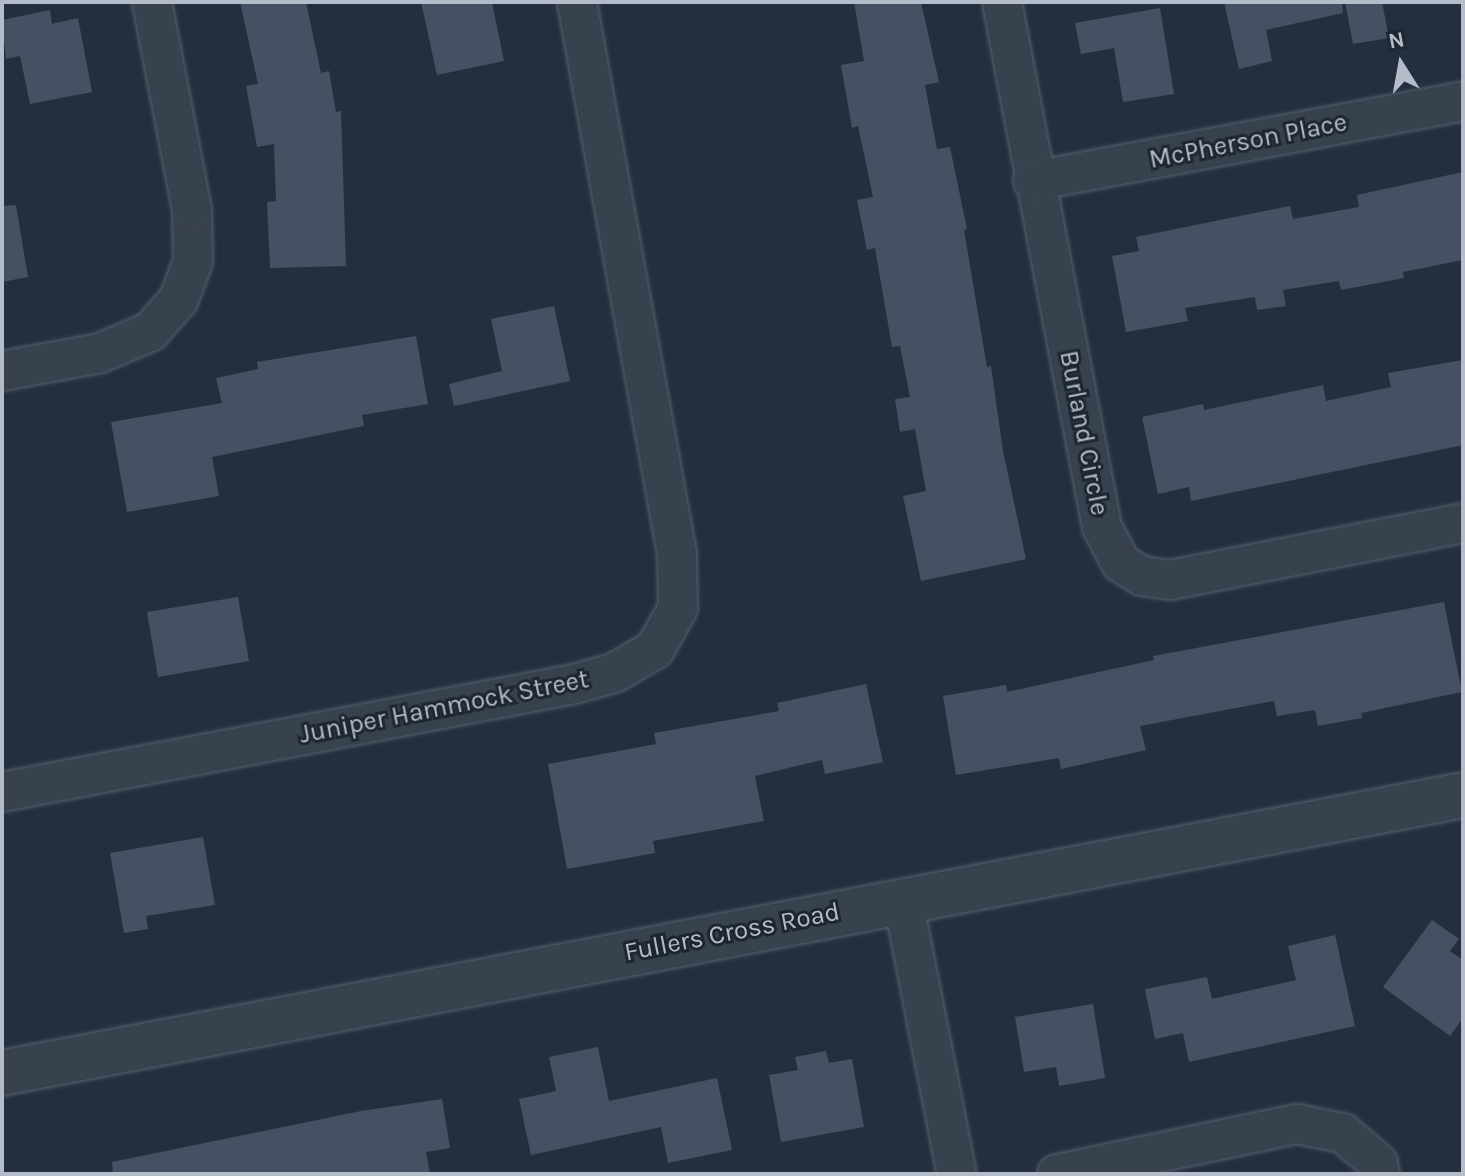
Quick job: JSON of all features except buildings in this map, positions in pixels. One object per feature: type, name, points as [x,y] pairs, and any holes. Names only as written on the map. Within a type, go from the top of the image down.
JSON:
[{"type":"street","points":[[2,371],[100,353],[150,332],[179,299],[193,261],[192,210],[152,2]]},
{"type":"street","name":"Juniper Hammock Street","points":[[2,792],[574,684],[614,673],[655,649],[678,608],[677,554],[577,2]]},
{"type":"street","name":"Burland Circle","points":[[1002,2],[1033,181],[1102,527],[1121,563],[1142,576],[1170,580],[1463,523]]},
{"type":"street","name":"McPherson Place","points":[[1033,181],[1463,101]]},
{"type":"street","name":"Fullers Cross Road","points":[[2,1073],[1463,795]]},
{"type":"street","points":[[903,900],[957,1174]]},
{"type":"street","points":[[1057,1174],[1297,1124],[1343,1133],[1378,1163],[1380,1174]]}]
